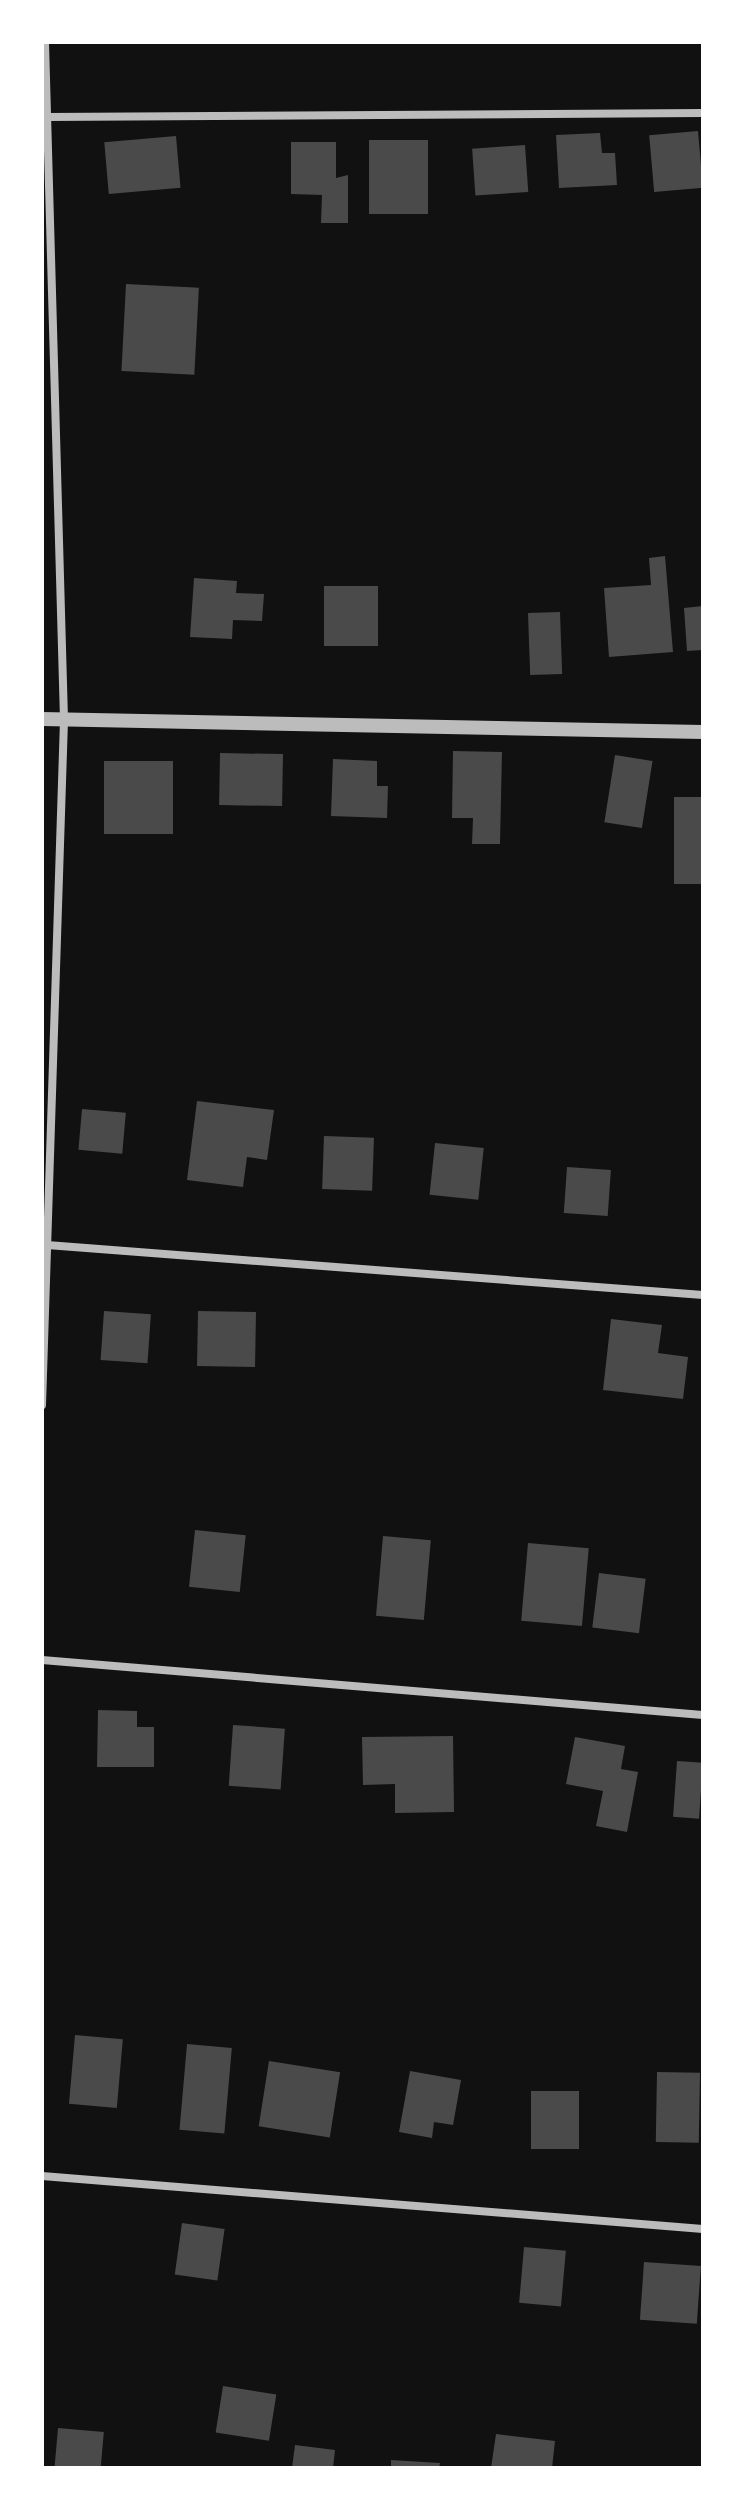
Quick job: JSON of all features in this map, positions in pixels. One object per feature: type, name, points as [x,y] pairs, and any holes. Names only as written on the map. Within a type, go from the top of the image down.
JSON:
[{"type":"street","points":[[42,1405],[64,719],[45,42]]},
{"type":"street","points":[[47,117],[703,113]]},
{"type":"street","points":[[42,719],[703,732]]},
{"type":"street","points":[[47,1245],[703,1295]]},
{"type":"street","points":[[42,1660],[703,1715]]},
{"type":"street","points":[[42,2176],[703,2229]]},
{"type":"building","points":[[698,131],[703,188],[654,192],[649,135]]},
{"type":"building","points":[[600,133],[602,153],[615,153],[617,185],[559,188],[556,135]]},
{"type":"building","points":[[176,136],[181,188],[109,194],[104,142]]},
{"type":"building","points":[[369,140],[428,140],[428,214],[369,214]]},
{"type":"building","points":[[291,142],[336,142],[336,178],[348,175],[348,223],[321,223],[322,195],[291,194]]},
{"type":"building","points":[[525,145],[528,192],[475,196],[472,149]]},
{"type":"building","points":[[126,284],[199,288],[194,375],[121,371]]},
{"type":"building","points":[[665,556],[673,652],[609,657],[604,588],[651,585],[649,558]]},
{"type":"building","points":[[194,578],[237,581],[236,593],[264,594],[262,621],[233,620],[232,639],[190,637]]},
{"type":"building","points":[[324,586],[378,586],[378,646],[324,646]]},
{"type":"building","points":[[703,606],[703,650],[687,651],[684,608]]},
{"type":"building","points":[[560,612],[562,674],[530,675],[528,613]]},
{"type":"building","points":[[453,751],[502,752],[500,844],[472,844],[473,818],[452,818]]},
{"type":"building","points":[[220,753],[283,754],[282,806],[219,805]]},
{"type":"building","points":[[615,755],[653,761],[642,828],[604,822]]},
{"type":"building","points":[[333,759],[377,761],[377,786],[388,786],[387,818],[331,816]]},
{"type":"building","points":[[104,761],[173,761],[173,834],[104,834]]},
{"type":"building","points":[[674,797],[703,797],[703,884],[674,884]]},
{"type":"building","points":[[197,1101],[274,1110],[267,1160],[247,1157],[243,1187],[187,1180]]},
{"type":"building","points":[[82,1109],[126,1113],[122,1154],[78,1150]]},
{"type":"building","points":[[324,1136],[374,1138],[372,1191],[322,1189]]},
{"type":"building","points":[[435,1143],[484,1148],[478,1200],[430,1195]]},
{"type":"building","points":[[567,1167],[611,1170],[608,1216],[564,1213]]},
{"type":"building","points":[[104,1311],[151,1314],[147,1363],[101,1360]]},
{"type":"building","points":[[198,1311],[256,1312],[255,1367],[197,1366]]},
{"type":"building","points":[[611,1319],[662,1325],[658,1353],[688,1357],[683,1399],[603,1390]]},
{"type":"building","points":[[195,1530],[246,1535],[240,1592],[189,1587]]},
{"type":"building","points":[[383,1536],[431,1540],[424,1620],[376,1616]]},
{"type":"building","points":[[528,1543],[589,1548],[582,1626],[521,1621]]},
{"type":"building","points":[[599,1573],[646,1579],[639,1633],[592,1628]]},
{"type":"building","points":[[98,1710],[137,1711],[137,1727],[154,1727],[154,1767],[97,1767]]},
{"type":"building","points":[[233,1725],[285,1729],[281,1789],[229,1786]]},
{"type":"building","points":[[453,1736],[454,1812],[395,1813],[395,1784],[363,1785],[362,1737]]},
{"type":"building","points":[[575,1737],[625,1746],[621,1769],[638,1772],[627,1832],[596,1826],[603,1791],[566,1784]]},
{"type":"building","points":[[677,1761],[703,1763],[699,1819],[673,1817]]},
{"type":"building","points":[[75,2035],[123,2039],[117,2108],[69,2104]]},
{"type":"building","points":[[187,2044],[232,2048],[224,2134],[180,2130]]},
{"type":"building","points":[[269,2061],[340,2072],[330,2137],[259,2126]]},
{"type":"building","points":[[410,2071],[461,2080],[453,2125],[434,2122],[432,2138],[399,2132]]},
{"type":"building","points":[[657,2072],[700,2073],[699,2143],[656,2142]]},
{"type":"building","points":[[531,2091],[579,2091],[579,2149],[531,2149]]},
{"type":"building","points":[[182,2223],[225,2229],[217,2280],[175,2274]]},
{"type":"building","points":[[524,2247],[566,2251],[561,2306],[519,2303]]},
{"type":"building","points":[[644,2262],[701,2266],[697,2324],[640,2320]]},
{"type":"building","points":[[223,2386],[276,2394],[269,2441],[216,2432]]},
{"type":"building","points":[[58,2428],[104,2432],[101,2468],[55,2468]]},
{"type":"building","points":[[496,2434],[555,2441],[552,2468],[491,2468]]},
{"type":"building","points":[[295,2445],[335,2450],[333,2468],[292,2468]]},
{"type":"building","points":[[391,2460],[440,2463],[439,2468],[391,2468]]}]
